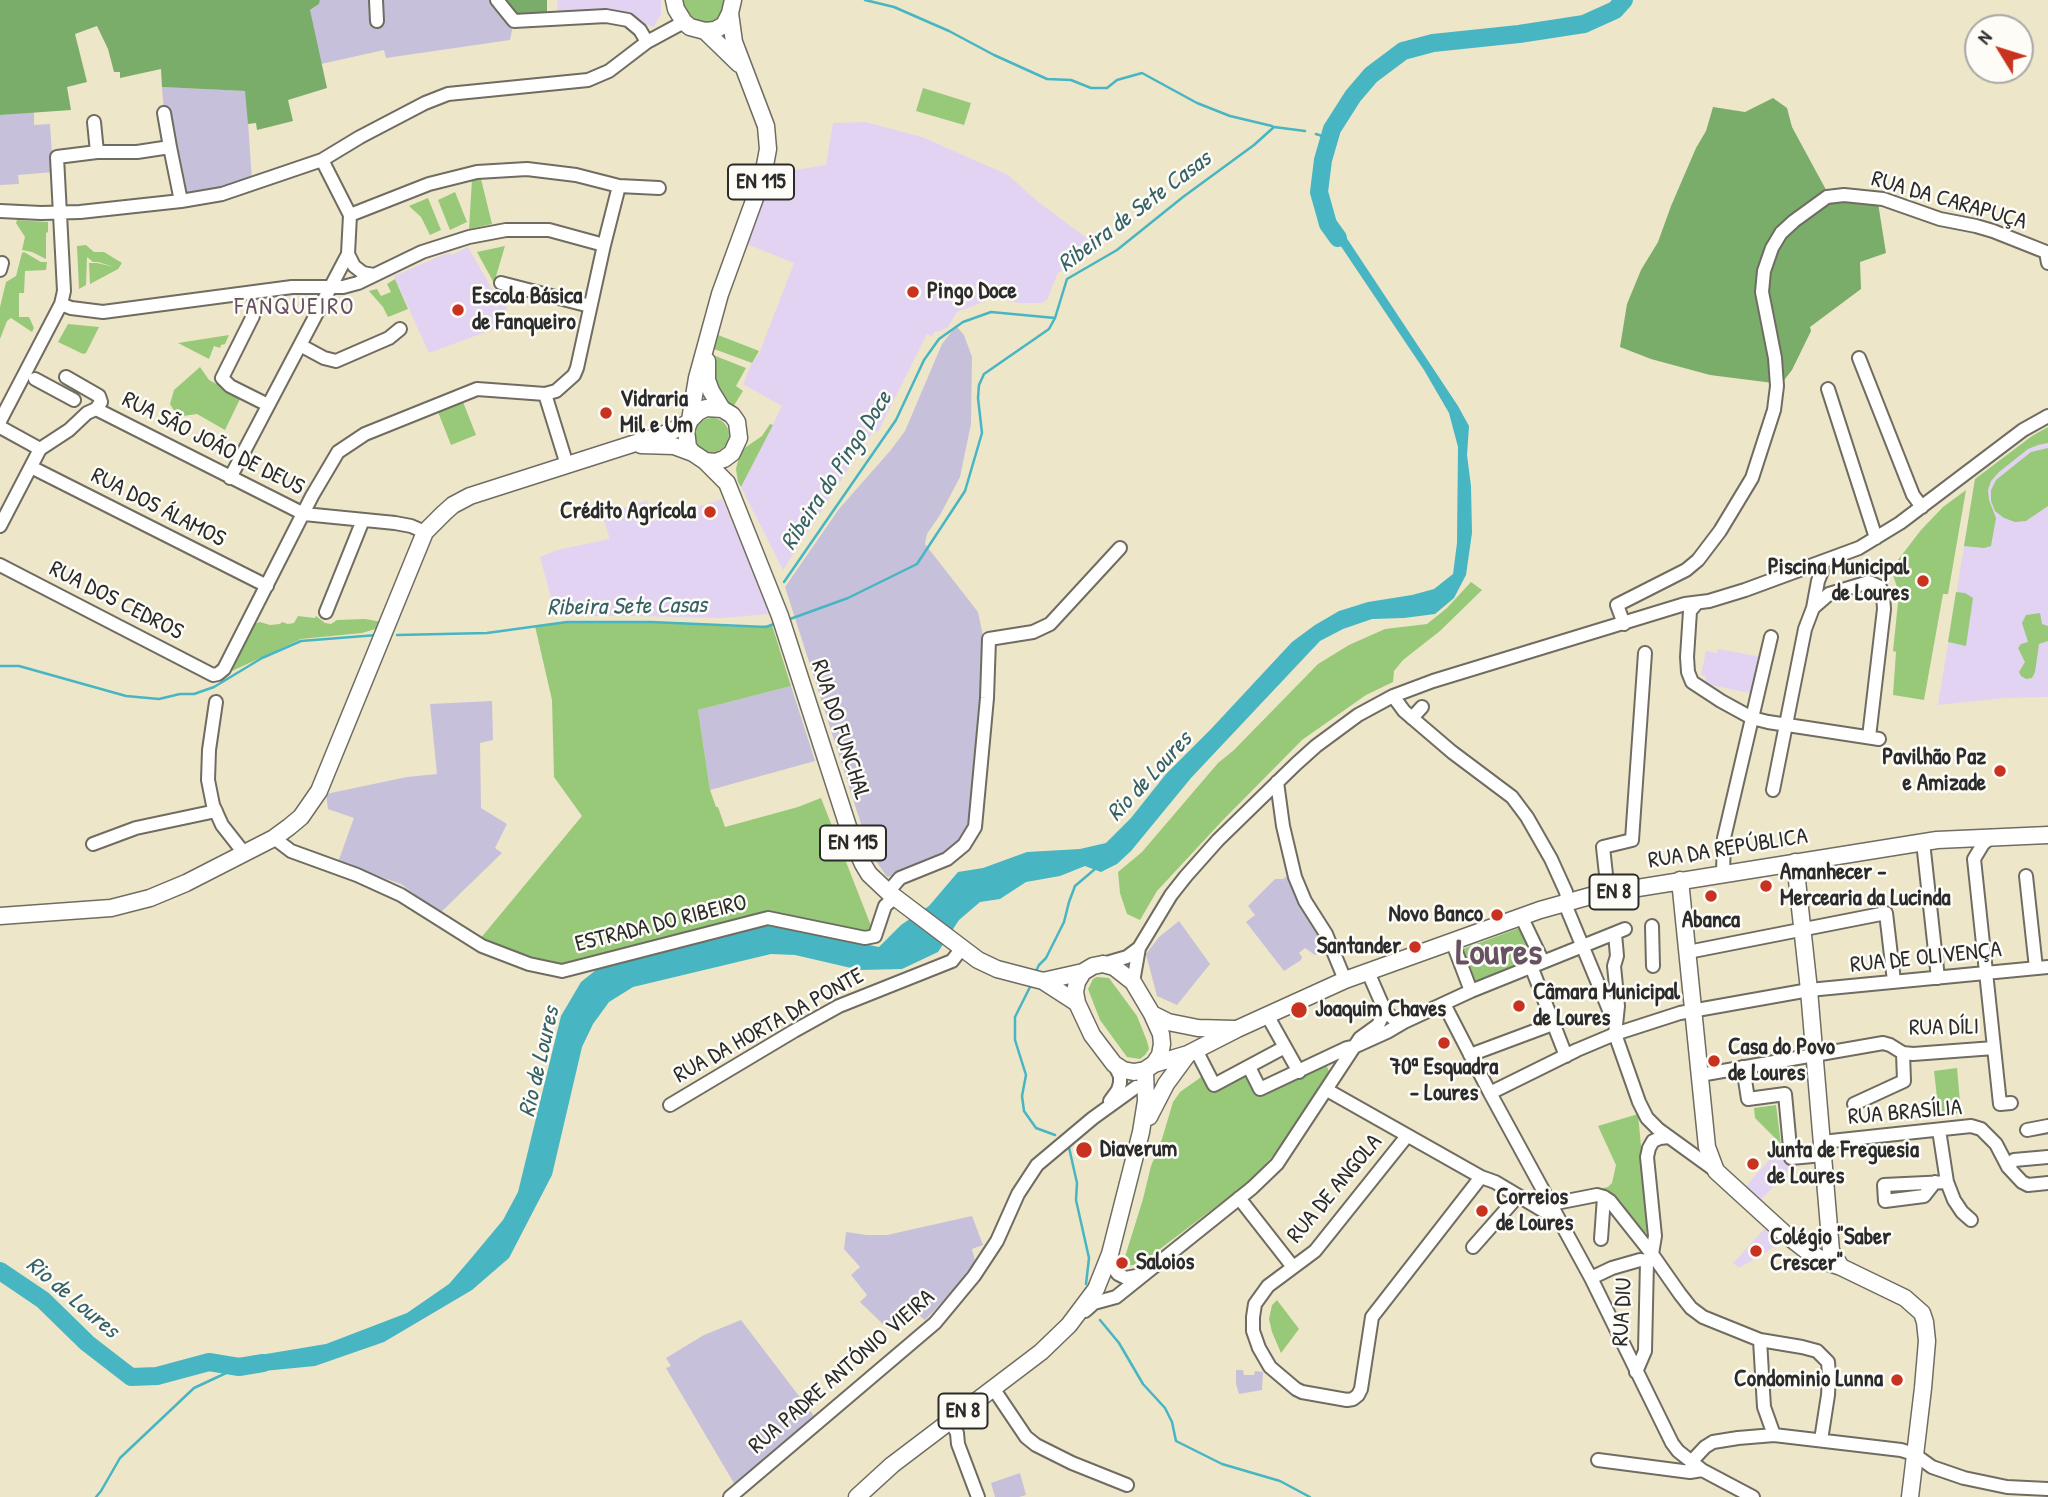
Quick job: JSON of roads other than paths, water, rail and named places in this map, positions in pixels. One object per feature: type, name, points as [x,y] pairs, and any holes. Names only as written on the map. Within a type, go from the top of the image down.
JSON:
[{"type":"main road","points":[[674,0],[684,22],[705,32],[743,68]]},
{"type":"main road","points":[[705,32],[724,25],[731,7]]},
{"type":"main road","points":[[731,7],[732,31],[743,68]]},
{"type":"main road","name":"EN 115","points":[[709,337],[720,293],[763,176],[768,149],[766,126],[743,68]]},
{"type":"main road","points":[[709,337],[707,380],[722,409]]},
{"type":"main road","points":[[699,457],[686,439],[697,378],[709,337]]},
{"type":"main road","points":[[0,916],[111,908],[150,898],[186,883],[274,838],[301,817],[319,791],[425,532],[453,505],[470,496],[632,444],[670,432],[706,408],[722,409],[732,415],[739,429],[737,446],[732,453],[715,461],[674,446],[632,444]]},
{"type":"main road","points":[[727,484],[732,453]]},
{"type":"main road","name":"RUA DO FUNCHAL","points":[[699,457],[727,484],[780,616],[857,853],[869,874],[896,898],[984,963],[1014,975],[1043,981],[1077,1003]]},
{"type":"main road","name":"RUA DA REPÚBLICA","points":[[1118,1067],[1134,1072],[1192,1052],[1345,980],[1521,916],[1594,895],[1923,842],[1992,836],[2048,835]]},
{"type":"main road","points":[[1795,862],[1809,990],[1831,1251],[1841,1267]]},
{"type":"main road","points":[[1680,880],[1707,1147],[1716,1171],[1796,1241],[1826,1262],[1905,1298],[1915,1306],[1925,1322],[1926,1353],[1910,1497]]},
{"type":"main road","points":[[1104,964],[1114,967],[1133,982],[1161,1034],[1163,1044],[1160,1055],[1149,1067],[1146,1101]]},
{"type":"main road","name":"RUA DO FUNCHAL","points":[[1043,981],[1104,964]]},
{"type":"main road","points":[[1083,972],[1075,992],[1077,1003],[1093,1035],[1146,1101]]},
{"type":"main road","name":"RUA DA REPÚBLICA","points":[[1152,1014],[1168,1022],[1198,1028],[1237,1029]]},
{"type":"main road","points":[[1141,1132],[1166,1084],[1192,1052]]},
{"type":"main road","name":"EN 8","points":[[858,1497],[892,1465],[1041,1352],[1069,1325],[1099,1283],[1110,1254],[1141,1132],[1146,1101]]},
{"type":"main road","points":[[1796,1241],[1817,1240],[1823,1236],[1829,1223]]},
{"type":"street","points":[[376,0],[377,21]]},
{"type":"street","points":[[497,0],[514,21],[606,16],[628,20],[640,30],[646,42]]},
{"type":"street","points":[[0,211],[61,213],[181,201],[222,194],[322,160],[360,137],[448,94],[588,80],[609,71],[646,42],[684,22]]},
{"type":"street","points":[[164,113],[181,201]]},
{"type":"street","points":[[94,122],[97,152]]},
{"type":"street","points":[[0,421],[61,304],[64,290],[57,158],[170,147]]},
{"type":"street","points":[[230,478],[348,254],[350,215],[322,160]]},
{"type":"street","points":[[350,215],[429,184],[477,172],[527,169],[576,175],[619,186],[659,188]]},
{"type":"street","points":[[267,586],[338,452],[365,434],[477,389],[545,394],[556,391],[574,375],[619,186]]},
{"type":"street","name":"RUA DA CARAPUÇA","points":[[1623,624],[1617,605],[1686,570],[1698,561],[1752,478],[1773,410],[1777,386],[1775,358],[1762,292],[1765,271],[1772,248],[1781,233],[1794,221],[1827,197],[1844,195],[1883,200],[1940,219],[1976,226],[2046,252],[2048,263]]},
{"type":"street","points":[[61,304],[103,312],[292,287],[343,287],[358,283],[422,252],[495,231],[549,230],[604,245]]},
{"type":"street","points":[[348,254],[354,265],[363,273],[374,275]]},
{"type":"street","points":[[501,283],[590,306]]},
{"type":"street","points":[[253,316],[222,378],[230,386],[268,405]]},
{"type":"street","points":[[300,345],[324,358],[336,361],[389,338],[400,329]]},
{"type":"street","points":[[1859,358],[1913,495],[1922,507]]},
{"type":"street","points":[[35,379],[84,407],[101,402],[99,396],[66,377]]},
{"type":"street","points":[[1828,389],[1876,538]]},
{"type":"street","points":[[545,394],[567,465]]},
{"type":"street","name":"RUA SÃO JOÃO DE DEUS","points":[[40,449],[69,430],[84,407],[304,514],[411,526],[425,532]]},
{"type":"street","points":[[1133,982],[1139,948],[1171,895],[1186,876],[1277,782],[1338,729],[1393,696],[1433,681],[1685,604],[1698,605],[1804,573],[1876,538],[2048,415]]},
{"type":"street","points":[[0,427],[40,449],[0,526]]},
{"type":"street","name":"RUA DOS ÁLAMOS","points":[[31,467],[267,586]]},
{"type":"street","points":[[326,612],[363,520]]},
{"type":"street","points":[[896,898],[900,878],[947,859],[964,845],[975,827],[987,698],[989,639],[1033,632],[1050,624],[1120,548]]},
{"type":"street","points":[[1804,573],[1822,571],[1840,563],[1858,548]]},
{"type":"street","name":"RUA DOS CEDROS","points":[[0,565],[213,675],[224,669],[267,586]]},
{"type":"street","points":[[1773,790],[1805,629],[1822,571]]},
{"type":"street","points":[[1804,573],[1813,594],[1812,608]]},
{"type":"street","points":[[1698,605],[1687,665],[1692,682],[1752,718],[1874,738],[1883,620],[1883,594],[1880,587],[1869,582],[1829,594],[1812,608]]},
{"type":"street","points":[[1817,585],[1829,594]]},
{"type":"street","points":[[1723,873],[1724,838],[1771,637]]},
{"type":"street","points":[[1608,893],[1602,848],[1632,840],[1645,653]]},
{"type":"street","points":[[1393,696],[1408,714],[1452,752],[1512,797],[1527,817],[1566,892],[1567,903],[1647,1118],[1716,1171]]},
{"type":"street","points":[[216,702],[208,780],[222,825],[244,853]]},
{"type":"street","points":[[1408,714],[1422,707]]},
{"type":"street","points":[[1277,782],[1283,826],[1295,877],[1305,901],[1326,934],[1345,980]]},
{"type":"street","points":[[93,844],[136,828],[216,811]]},
{"type":"street","points":[[1974,859],[1983,844],[1992,836]]},
{"type":"street","name":"ESTRADA DO RIBEIRO","points":[[274,838],[291,851],[357,875],[401,895],[482,946],[528,964],[562,971],[768,918],[865,938],[875,936],[886,906],[896,898]]},
{"type":"street","points":[[1958,838],[1971,850],[1974,859],[2000,1104],[2011,1103]]},
{"type":"street","points":[[1923,842],[1938,978]]},
{"type":"street","points":[[2026,876],[2042,968]]},
{"type":"street","points":[[1688,952],[1886,913],[1894,981]]},
{"type":"street","points":[[1521,916],[1553,1024],[1566,1056]]},
{"type":"street","points":[[1652,926],[1653,965]]},
{"type":"street","points":[[1249,1067],[1260,1089],[1471,991],[1620,932],[1614,966],[1618,1006],[1615,1030]]},
{"type":"street","points":[[1452,941],[1471,991]]},
{"type":"street","name":"RUA DA HORTA DA PONTE","points":[[670,1105],[839,1006],[952,961],[957,945]]},
{"type":"street","points":[[1104,964],[1127,957],[1139,948]]},
{"type":"street","name":"RUA DE OLIVENÇA","points":[[1490,1093],[1615,1030],[1673,1014],[1809,990],[2042,968]]},
{"type":"street","points":[[1368,972],[1385,1011],[1395,1021],[1404,1023]]},
{"type":"street","points":[[1444,1004],[1591,1278],[1672,1443],[1702,1470],[1753,1497]]},
{"type":"street","points":[[1069,1325],[1094,1303],[1116,1297],[1277,1164],[1360,1038],[1378,1025],[1385,1011]]},
{"type":"street","points":[[1267,1015],[1299,1072]]},
{"type":"street","points":[[1470,1055],[1553,1024]]},
{"type":"street","name":"RUA DÍLI","points":[[1700,1075],[1882,1043],[1903,1053],[1930,1054],[1994,1048]]},
{"type":"street","points":[[1192,1052],[1214,1085],[1285,1047]]},
{"type":"street","points":[[1854,1104],[1904,1081],[1903,1053]]},
{"type":"street","name":"RUA PADRE ANTÓNIO VIEIRA","points":[[1103,1110],[1118,1090],[1121,1076],[1118,1067]]},
{"type":"street","name":"RUA BRASÍLIA","points":[[1743,1067],[1748,1099],[1785,1094],[1791,1158],[1822,1148],[1971,1126],[1981,1129],[1996,1144],[2008,1167],[2022,1182],[2028,1185],[2048,1183]]},
{"type":"street","name":"RUA PADRE ANTÓNIO VIEIRA","points":[[730,1497],[935,1324],[990,1252],[1018,1194],[1037,1165],[1103,1110],[1136,1087]]},
{"type":"street","points":[[1327,1090],[1559,1220]]},
{"type":"street","points":[[2027,1130],[2048,1126]]},
{"type":"street","points":[[1939,1130],[1941,1182],[1962,1212],[1972,1220]]},
{"type":"street","name":"RUA DE ANGOLA","points":[[1407,1136],[1315,1251],[1268,1286],[1255,1304],[1254,1331],[1259,1348],[1274,1370],[1302,1392],[1347,1400],[1358,1395],[1372,1317],[1481,1177]]},
{"type":"street","name":"RUA DIU","points":[[1636,1372],[1645,1351],[1649,1258],[1655,1236],[1647,1157],[1653,1141],[1669,1137]]},
{"type":"street","points":[[2008,1167],[2014,1160],[2048,1157]]},
{"type":"street","points":[[1551,1204],[1597,1195],[1611,1200],[1649,1258],[1679,1294],[1703,1317],[1760,1340],[1810,1349],[1823,1355],[1828,1362],[1829,1385],[1821,1440]]},
{"type":"street","points":[[1473,1247],[1518,1196]]},
{"type":"street","points":[[1601,1239],[1604,1197]]},
{"type":"street","points":[[1239,1198],[1293,1267]]},
{"type":"street","points":[[1110,1254],[1112,1266],[1118,1274],[1126,1278],[1141,1275]]},
{"type":"street","points":[[1591,1278],[1649,1258]]},
{"type":"street","points":[[1099,1283],[1127,1283],[1141,1275]]},
{"type":"street","points":[[1099,1283],[1110,1293],[1121,1293]]},
{"type":"street","points":[[1760,1340],[1764,1407],[1774,1435]]},
{"type":"street","points":[[993,1388],[1026,1437],[1072,1463],[1127,1485]]},
{"type":"street","points":[[946,1424],[949,1438],[958,1444],[978,1497]]},
{"type":"street","points":[[1691,1462],[1713,1442],[1738,1437],[1774,1435],[1901,1450],[1914,1454],[1932,1467],[1964,1478],[2007,1487],[2048,1489]]},
{"type":"street","points":[[1598,1460],[1690,1472],[1702,1470]]},
{"type":"water","points":[[1332,216],[1469,426],[1467,455],[1472,533],[1466,575],[1454,598],[1435,614],[1372,619],[1320,641],[1191,778],[1131,851],[1117,864],[1101,872],[1085,866],[1060,876],[1026,882],[1000,899],[980,902],[959,920],[938,952],[902,969],[860,970],[795,955],[771,954],[633,987],[609,1002],[593,1024],[582,1047],[552,1175],[509,1258],[472,1290],[384,1342],[315,1366],[243,1373],[242,1358],[326,1344],[407,1313],[449,1284],[503,1220],[518,1192],[561,1016],[581,982],[601,966],[767,924],[879,947],[901,925],[929,906],[958,872],[983,868],[1027,852],[1080,849],[1106,843],[1131,818],[1166,774],[1292,642],[1339,611],[1368,602],[1434,589],[1453,574],[1457,543],[1458,447],[1449,413],[1424,370],[1324,221]]},
{"type":"waterway","points":[[865,0],[894,7],[1047,79],[1071,80],[1091,88],[1107,88],[1117,80],[1142,73],[1197,103],[1230,116],[1272,126]]},
{"type":"waterway","name":"Rio de Loures","points":[[1338,238],[1328,224],[1319,192],[1323,160],[1332,129],[1353,96],[1371,75],[1403,51],[1433,43],[1584,24],[1615,10],[1624,0]]},
{"type":"waterway","name":"Ribeira de Sete Casas","points":[[790,619],[848,598],[917,564],[965,491],[982,433],[978,398],[979,385],[984,374],[1049,329],[1067,279],[1117,250],[1274,127],[1305,131]]},
{"type":"waterway","name":"Ribeira de Sete Casas","points":[[1316,134],[1328,138]]},
{"type":"waterway","name":"Ribeira do Pingo Doce","points":[[784,582],[896,420],[924,360],[939,339],[963,322],[991,312],[1055,318]]},
{"type":"waterway","name":"Ribeira Sete Casas","points":[[397,635],[487,633],[567,622],[651,622],[766,627],[774,624]]},
{"type":"waterway","name":"Ribeira Sete Casas","points":[[0,666],[19,666],[126,696],[159,699],[194,694],[214,687],[262,658],[301,641],[377,635]]},
{"type":"waterway","points":[[1035,973],[1046,958],[1064,922],[1075,886],[1095,869]]},
{"type":"waterway","points":[[1032,983],[1015,1017],[1015,1040],[1026,1075],[1022,1096],[1024,1111],[1036,1128],[1055,1135]]},
{"type":"waterway","points":[[1068,1143],[1077,1183],[1076,1200],[1089,1258],[1086,1284]]},
{"type":"waterway","name":"Rio de Loures","points":[[0,1271],[43,1300],[87,1343],[131,1377],[157,1376],[209,1362],[239,1367],[263,1363]]},
{"type":"waterway","points":[[1100,1320],[1119,1343],[1143,1384],[1165,1408],[1172,1422],[1176,1441],[1222,1464],[1280,1481],[1310,1497]]},
{"type":"waterway","points":[[96,1497],[120,1458],[194,1388],[239,1367]]},
{"type":"place","name":"Pingo Doce","points":[[913,292]]},
{"type":"place","name":"Escola Básica de Fanqueiro","points":[[458,310]]},
{"type":"place","name":"Vidraria Mil e Um","points":[[606,413]]},
{"type":"place","name":"Crédito Agrícola","points":[[710,512]]},
{"type":"place","name":"Piscina Municipal de Loures","points":[[1923,581]]},
{"type":"place","name":"Pavilhão Paz e Amizade","points":[[2000,771]]},
{"type":"place","name":"Amanhecer - Mercearia da Lucinda","points":[[1766,886]]},
{"type":"place","name":"Abanca","points":[[1711,896]]},
{"type":"place","name":"Novo Banco","points":[[1497,915]]},
{"type":"place","name":"Santander","points":[[1415,947]]},
{"type":"place","name":"Câmara Municipal de Loures","points":[[1519,1006]]},
{"type":"place","name":"Joaquim Chaves","points":[[1299,1010]]},
{"type":"place","name":"70ª Esquadra - Loures","points":[[1444,1043]]},
{"type":"place","name":"Casa do Povo de Loures","points":[[1714,1061]]},
{"type":"place","name":"Diaverum","points":[[1084,1150]]},
{"type":"place","name":"Junta de Freguesia de Loures","points":[[1753,1164]]},
{"type":"place","name":"Correios de Loures","points":[[1482,1211]]},
{"type":"place","name":"Colégio \"Saber Crescer\"","points":[[1756,1251]]},
{"type":"place","name":"Saloios","points":[[1122,1263]]},
{"type":"place","name":"Condominio Lunna","points":[[1897,1380]]},
{"type":"district","name":"FANQUEIRO","points":[[295,308]]},
{"type":"district","name":"Loures","points":[[1499,954]]}]
